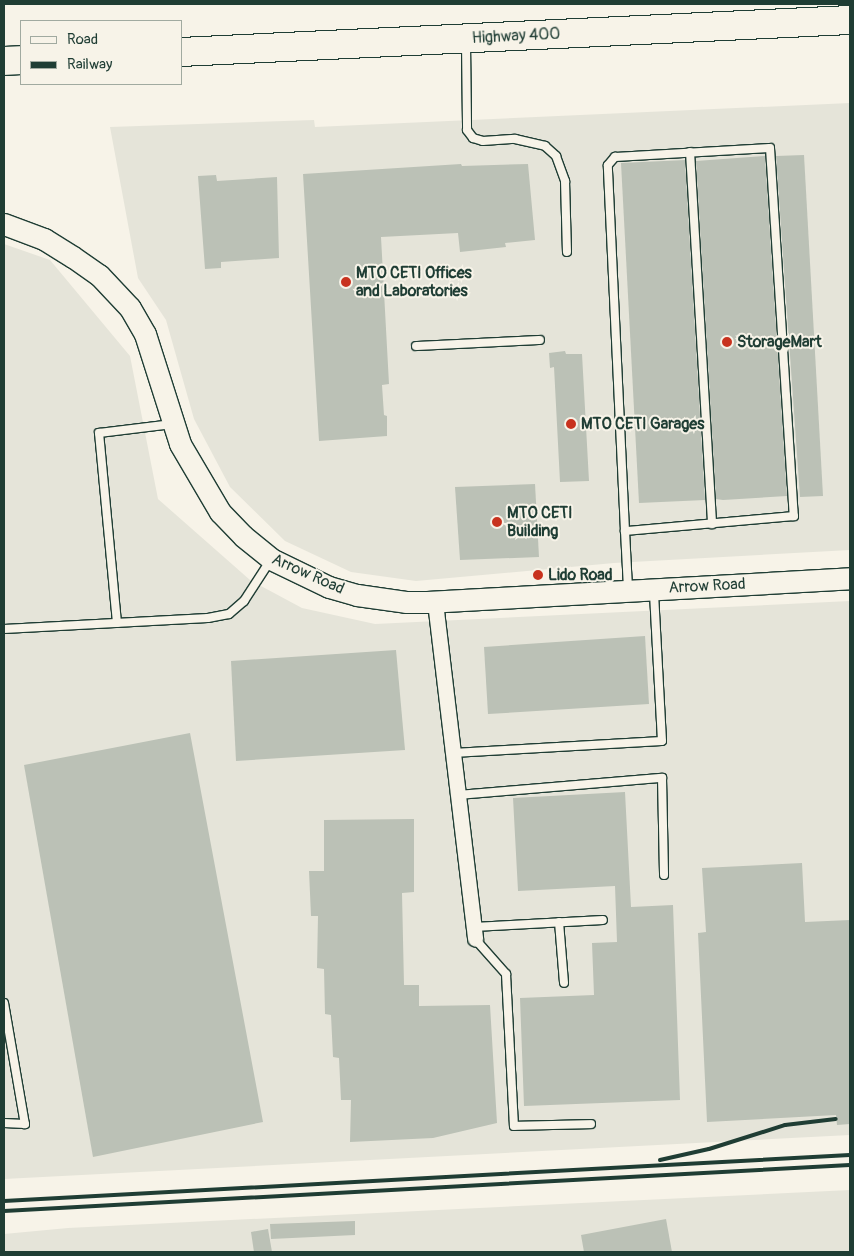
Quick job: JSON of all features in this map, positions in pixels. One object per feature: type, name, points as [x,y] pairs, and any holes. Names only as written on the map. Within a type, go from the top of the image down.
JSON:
[{"type":"highway","name":"Highway 400","points":[[182,52],[850,20]]},
{"type":"highway","points":[[4,61],[20,60]]},
{"type":"street","name":"Arrow Road","points":[[4,224],[44,239],[73,257],[99,275],[130,308],[145,334],[180,444],[220,512],[243,536],[271,559],[321,583],[356,595],[406,602],[435,602],[850,578]]},
{"type":"street","points":[[435,602],[474,933]]},
{"type":"lane","points":[[466,38],[467,130],[473,138],[484,141],[515,139],[545,146],[556,156],[566,181],[567,252]]},
{"type":"lane","points":[[625,531],[790,518],[795,512],[771,151],[766,148],[615,157],[608,164],[625,531],[628,590]]},
{"type":"lane","points":[[690,152],[712,524]]},
{"type":"lane","points":[[416,346],[540,340]]},
{"type":"lane","points":[[117,623],[99,433],[174,423]]},
{"type":"lane","points":[[4,629],[208,618],[229,614],[244,601],[271,559]]},
{"type":"lane","points":[[453,753],[662,741],[654,589]]},
{"type":"lane","points":[[458,795],[662,778],[664,875]]},
{"type":"lane","points":[[474,933],[559,922],[603,920]]},
{"type":"lane","points":[[559,922],[564,983]]},
{"type":"lane","points":[[474,933],[506,974],[514,1126],[591,1124]]},
{"type":"lane","points":[[4,1003],[25,1124],[4,1123]]},
{"type":"shaded area","points":[[850,103],[850,550],[614,563],[416,581],[351,572],[285,541],[230,487],[194,419],[166,320],[138,278],[110,127],[314,120],[315,127]]},
{"type":"shaded area","points":[[4,244],[50,260],[130,356],[158,499],[250,580],[302,608],[375,624],[850,601],[850,1135],[4,1179]]},
{"type":"shaded area","points":[[850,1190],[850,1252],[4,1252],[4,1234],[68,1228]]},
{"type":"building","points":[[804,155],[823,496],[800,497],[776,156]]},
{"type":"building","points":[[765,156],[787,496],[723,500],[716,499],[696,161]]},
{"type":"building","points":[[685,160],[705,500],[639,503],[621,163]]},
{"type":"building","name":"MTO CETI Offices and Laboratories","points":[[461,164],[462,166],[528,164],[535,240],[505,243],[506,247],[460,252],[458,233],[381,237],[389,384],[382,385],[384,415],[387,416],[387,436],[319,441],[303,174]]},
{"type":"building","points":[[216,175],[217,181],[277,177],[279,258],[221,262],[221,268],[205,269],[198,176]]},
{"type":"building","name":"MTO CETI Garages","points":[[565,351],[566,354],[582,354],[589,481],[560,482],[554,367],[550,368],[549,353]]},
{"type":"building","name":"MTO CETI Building","points":[[535,484],[539,557],[460,560],[455,487]]},
{"type":"building","points":[[645,636],[649,704],[488,714],[484,647]]},
{"type":"building","points":[[396,650],[405,750],[236,761],[231,661]]},
{"type":"building","points":[[190,733],[263,1122],[93,1157],[24,765]]},
{"type":"building","points":[[625,792],[631,907],[673,905],[680,1100],[524,1106],[520,998],[594,995],[592,943],[617,942],[615,886],[518,891],[513,798]]},
{"type":"building","points":[[414,819],[414,892],[402,893],[404,985],[419,985],[419,1006],[490,1005],[497,1123],[433,1138],[350,1142],[351,1100],[341,1100],[339,1058],[333,1057],[331,1015],[325,1014],[324,969],[317,968],[318,916],[311,916],[309,871],[324,871],[324,820]]},
{"type":"building","points":[[802,863],[805,922],[850,920],[850,1124],[837,1125],[836,1115],[707,1122],[698,933],[706,932],[702,868]]},
{"type":"building","points":[[666,1219],[672,1252],[584,1252],[581,1235]]},
{"type":"building","points":[[355,1221],[355,1235],[271,1239],[270,1224]]},
{"type":"building","points":[[268,1229],[272,1252],[254,1252],[251,1232]]},
{"type":"railway","points":[[660,1160],[709,1149],[785,1125],[836,1119]]},
{"type":"railway","points":[[4,1201],[850,1155]]},
{"type":"railway","points":[[4,1211],[850,1165]]},
{"type":"place","name":"MTO CETI Offices and Laboratories","points":[[346,282]]},
{"type":"place","name":"StorageMart","points":[[727,342]]},
{"type":"place","name":"MTO CETI Garages","points":[[571,424]]},
{"type":"place","name":"MTO CETI Building","points":[[497,522]]},
{"type":"place","name":"Lido Road","points":[[538,575]]}]
